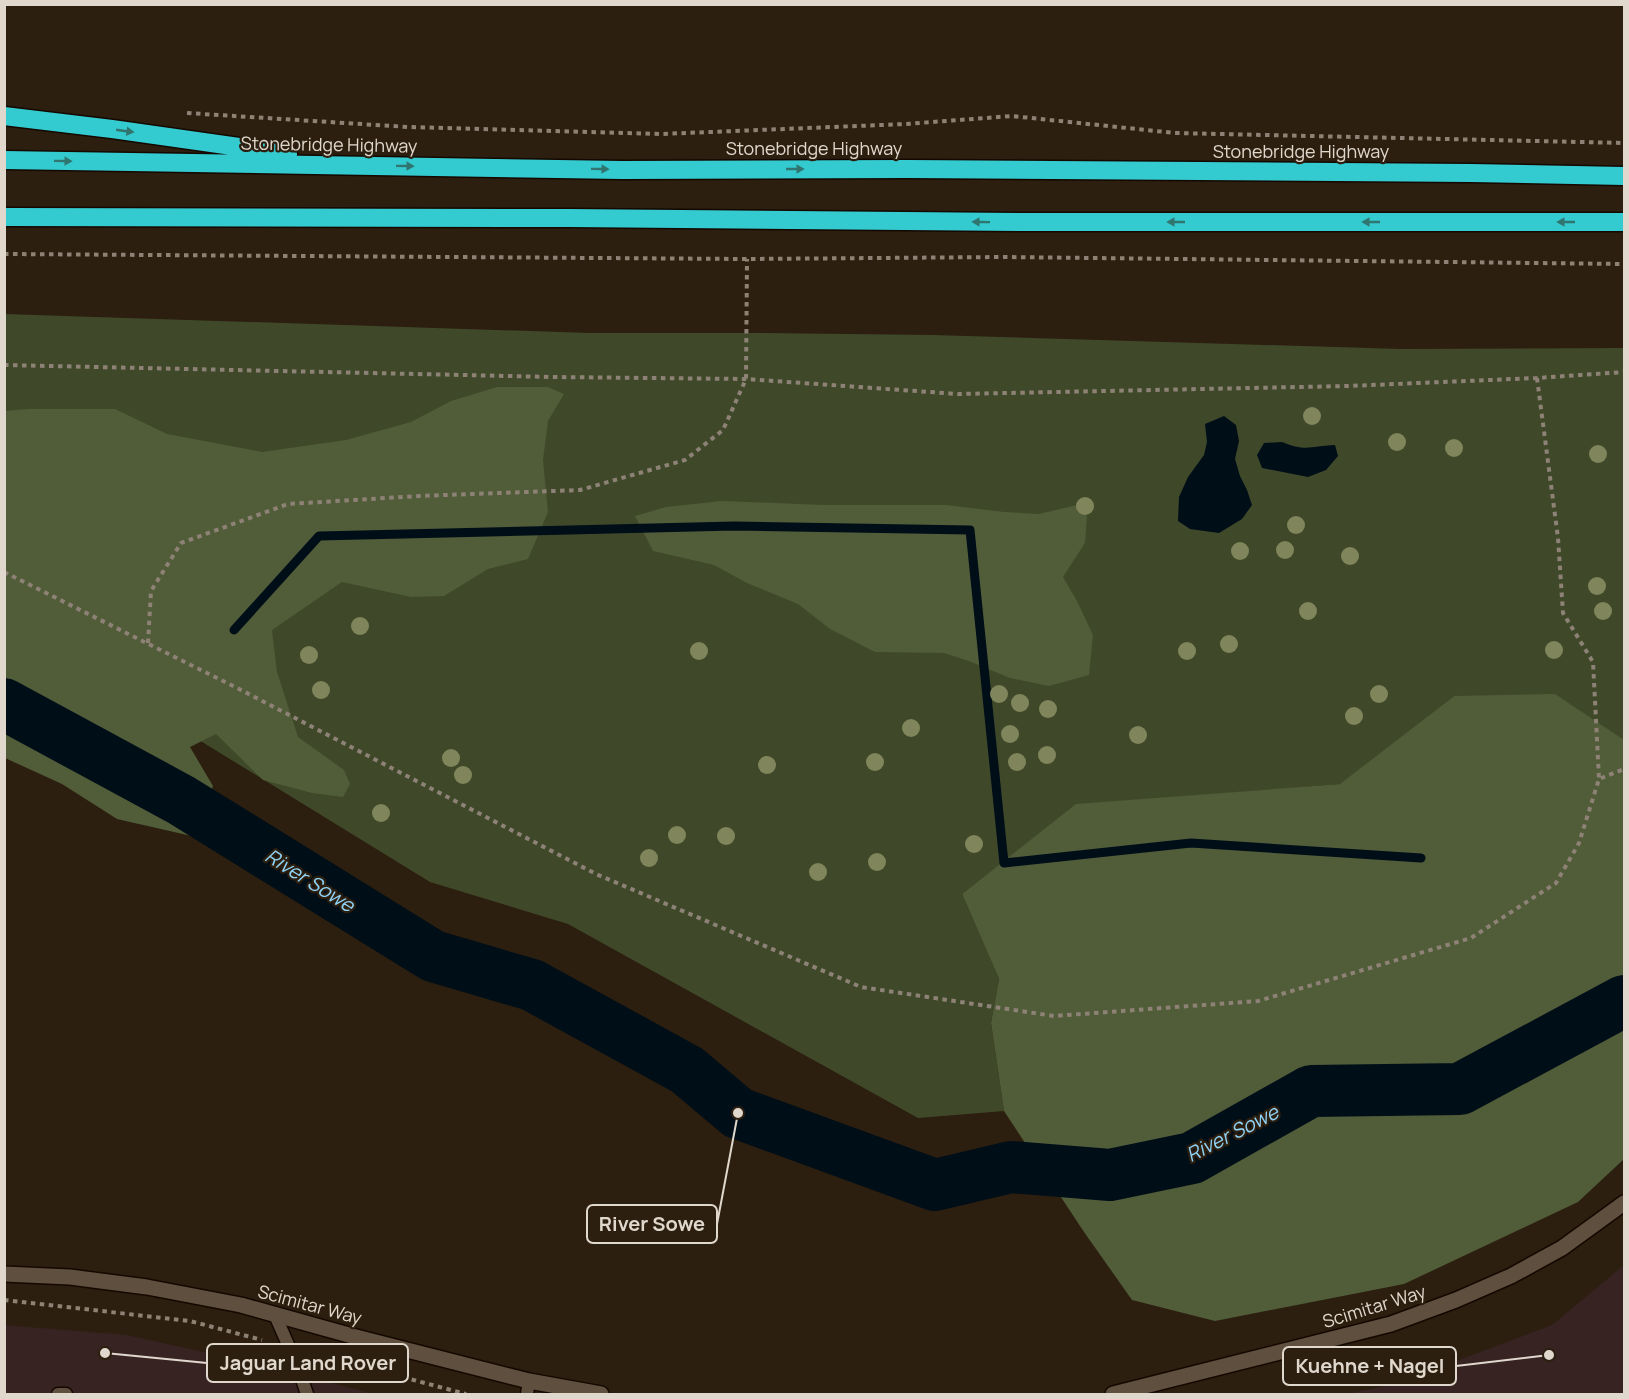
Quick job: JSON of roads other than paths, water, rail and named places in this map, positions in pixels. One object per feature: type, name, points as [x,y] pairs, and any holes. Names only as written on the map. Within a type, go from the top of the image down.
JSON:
[{"type":"highway","points":[[4,116],[365,165]]},
{"type":"highway","name":"Stonebridge Highway","points":[[4,160],[621,170],[907,169],[1624,176]]},
{"type":"highway","points":[[4,217],[1023,222],[1624,222]]},
{"type":"street","name":"Scimitar Way","points":[[1113,1395],[1391,1324],[1456,1300],[1511,1276],[1562,1248],[1624,1203]]},
{"type":"street","name":"Scimitar Way","points":[[4,1274],[70,1277],[147,1287],[241,1305],[528,1388],[601,1395]]},
{"type":"lane","points":[[275,1315],[307,1395]]},
{"type":"lane","points":[[58,1395],[66,1395]]},
{"type":"waterway","points":[[234,630],[319,536],[734,526],[970,530],[1004,863],[1191,843],[1421,858]]},
{"type":"waterway","name":"River Sowe","points":[[4,704],[181,800],[433,956],[532,985],[687,1070],[738,1113],[935,1185],[1011,1167],[1110,1175],[1192,1158],[1311,1091],[1460,1089],[1624,1001]]},
{"type":"place","name":"River Sowe","points":[[738,1113]]},
{"type":"place","name":"Jaguar Land Rover","points":[[105,1353]]},
{"type":"place","name":"Kuehne + Nagel","points":[[1549,1355]]}]
